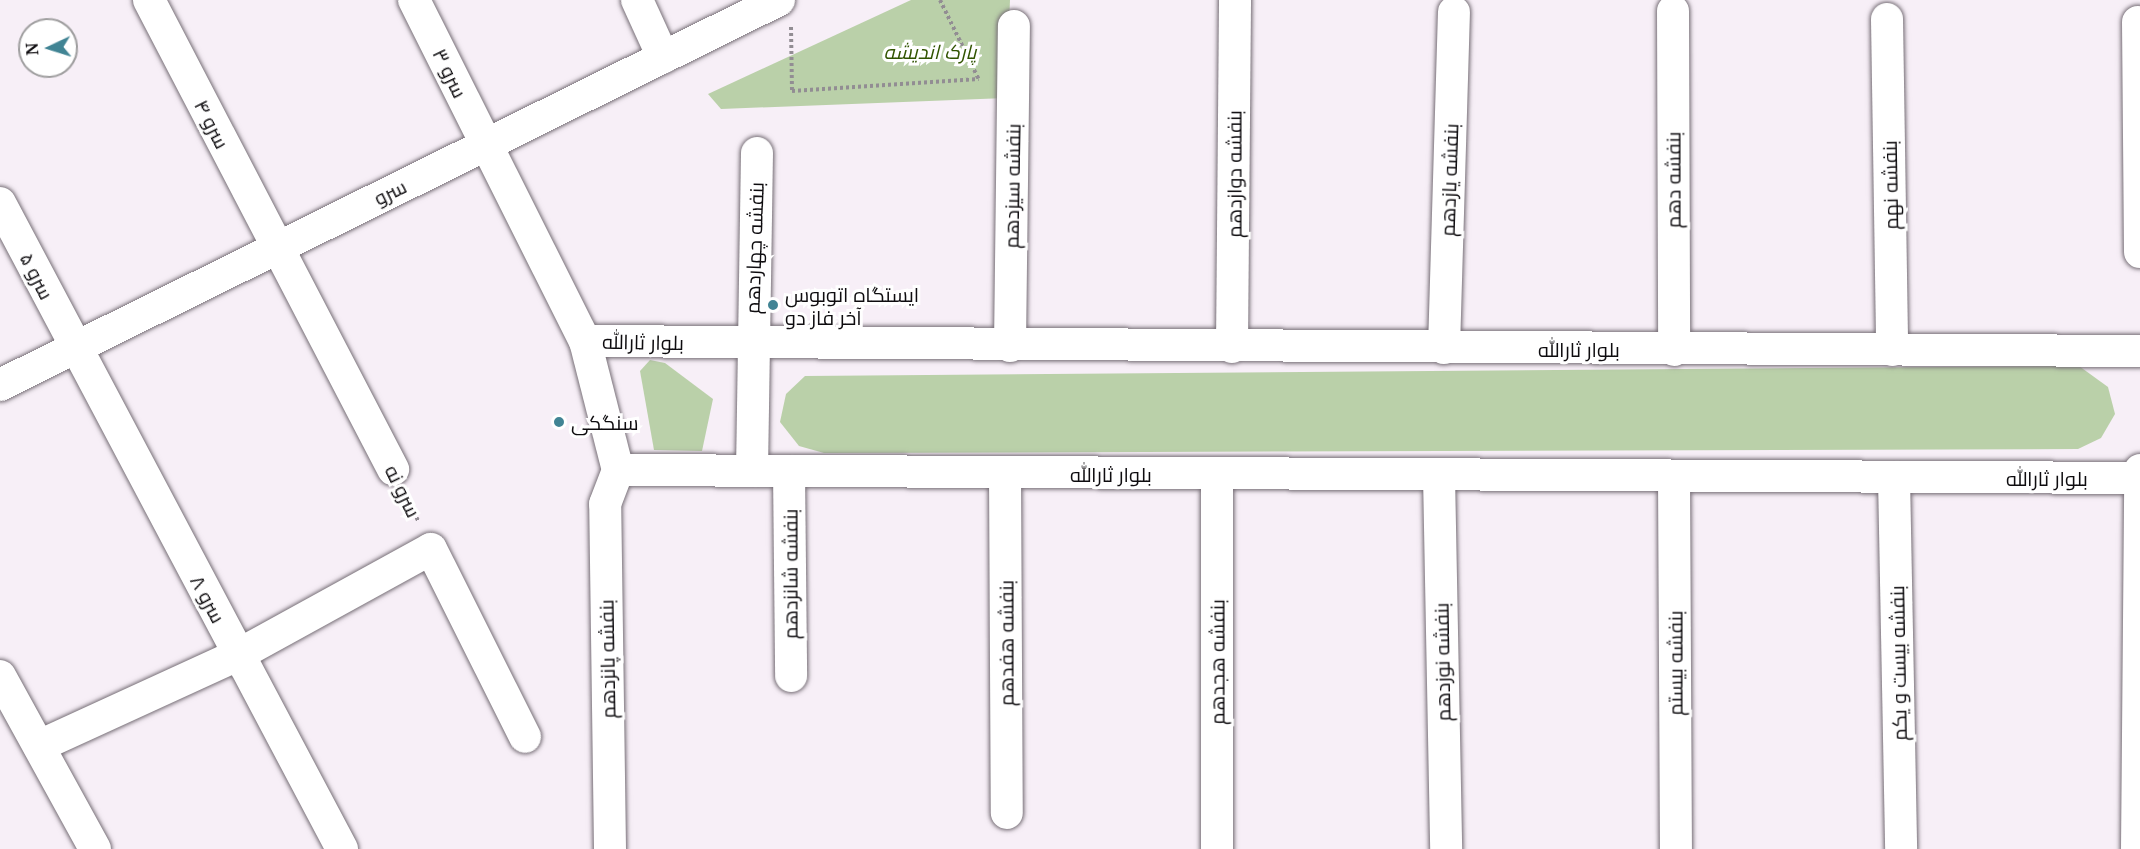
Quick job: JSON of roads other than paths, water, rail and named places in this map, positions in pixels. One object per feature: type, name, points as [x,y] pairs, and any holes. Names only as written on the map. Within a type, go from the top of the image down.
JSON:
[{"type":"street","name":"سرو ۴","points":[[149,0],[276,249]]},
{"type":"street","name":"سرو ۳","points":[[414,0],[585,341]]},
{"type":"street","points":[[637,0],[663,57]]},
{"type":"street","name":"بنفشه دوازدهم","points":[[1232,347],[1235,0]]},
{"type":"street","name":"سرو","points":[[0,385],[663,57],[785,11]]},
{"type":"street","name":"بنفشه دهم","points":[[1673,11],[1674,350]]},
{"type":"street","name":"بنفشه یازدهم","points":[[1444,348],[1454,12]]},
{"type":"street","name":"بنفشه نهم","points":[[1887,19],[1892,350]]},
{"type":"street","points":[[2138,22],[2140,252]]},
{"type":"street","name":"بنفشه سیزدهم","points":[[1010,346],[1014,26]]},
{"type":"street","name":"بنفشه چهاردهم","points":[[752,471],[751,343],[757,153]]},
{"type":"street","name":"سرو ۵","points":[[0,203],[74,348]]},
{"type":"street","name":"سرو نه","points":[[276,249],[393,469]]},
{"type":"street","name":"بلوار ثارالله","points":[[2140,351],[1010,346],[585,341],[618,470],[2140,478]]},
{"type":"street","name":"سرو ۸","points":[[74,348],[342,849]]},
{"type":"street","name":"بنفشه پانزدهم","points":[[610,849],[605,504],[618,470]]},
{"type":"street","points":[[2137,849],[2140,470]]},
{"type":"street","name":"بنفشه شانزدهم","points":[[789,471],[791,676]]},
{"type":"street","name":"بنفشه هفدهم","points":[[1005,473],[1007,813]]},
{"type":"street","name":"بنفشه هجدهم","points":[[1217,474],[1217,849]]},
{"type":"street","name":"بنفشه نوزدهم","points":[[1439,475],[1446,849]]},
{"type":"street","name":"بنفشه بیستم","points":[[1674,476],[1676,849]]},
{"type":"street","name":"بنفشه بیست و یکم","points":[[1894,477],[1901,849]]},
{"type":"street","points":[[39,746],[238,656],[431,549],[525,737]]},
{"type":"street","points":[[0,676],[95,849]]},
{"type":"place","name":"ایستگاه اتوبوس آخر فاز دو","points":[[773,305]]},
{"type":"place","name":"سنگکی","points":[[559,422]]},
{"type":"park label","name":"پارک اندیشه","points":[[930,51]]}]
